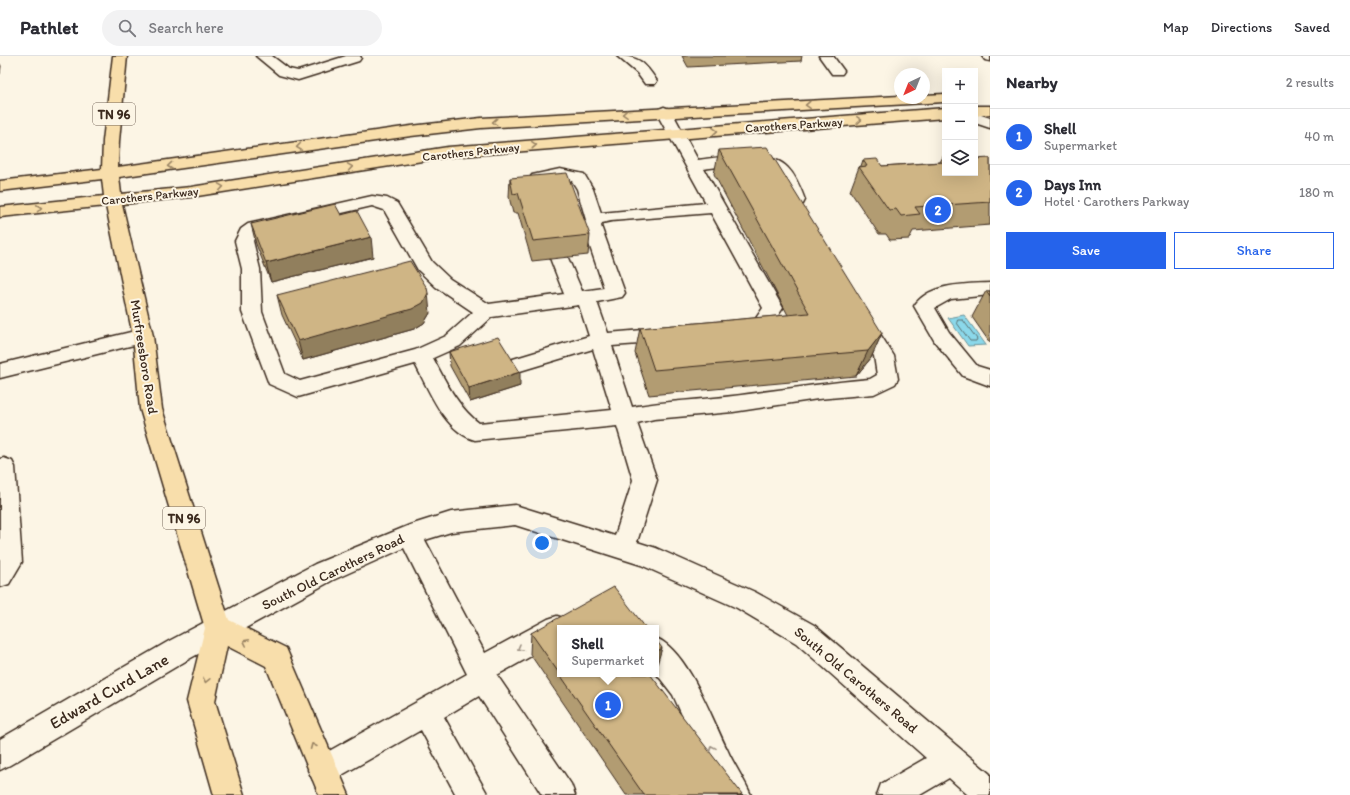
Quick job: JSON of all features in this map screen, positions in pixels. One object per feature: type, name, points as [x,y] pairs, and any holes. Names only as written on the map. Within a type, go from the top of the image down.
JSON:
[{"type":"main road","name":"Murfreesboro Road","points":[[120,56],[111,141],[110,172],[113,201],[144,336],[151,409],[218,628]]},
{"type":"main road","name":"Carothers Parkway","points":[[0,186],[474,124],[664,112],[942,98]]},
{"type":"main road","points":[[978,111],[990,110]]},
{"type":"main road","name":"Carothers Parkway","points":[[0,212],[191,192],[448,152],[942,114]]},
{"type":"main road","points":[[229,795],[201,701],[218,628],[276,657],[334,795]]},
{"type":"street","points":[[263,56],[284,72],[298,76],[356,57]]},
{"type":"street","points":[[336,56],[356,57]]},
{"type":"street","points":[[624,56],[642,70],[650,82]]},
{"type":"street","points":[[826,56],[837,71]]},
{"type":"street","points":[[664,112],[773,308],[760,327],[722,330]]},
{"type":"street","points":[[978,119],[990,122]]},
{"type":"street","points":[[693,165],[755,160],[769,162],[782,170],[805,218]]},
{"type":"street","points":[[486,311],[443,282],[425,266],[391,207],[381,202],[372,201],[254,228],[247,233],[244,241],[251,269],[252,312],[276,379],[298,389],[421,355],[453,341],[486,311],[615,293],[592,226],[595,220],[585,189],[578,177],[560,174],[539,177],[532,184],[536,195]]},
{"type":"street","points":[[595,220],[610,216],[717,207]]},
{"type":"street","points":[[558,258],[581,298],[600,340],[645,480],[623,548]]},
{"type":"street","points":[[990,289],[942,294],[932,299],[924,306],[942,337],[970,371],[990,378]]},
{"type":"street","points":[[421,355],[452,412],[463,425],[475,432],[625,417],[654,411],[733,404],[818,391],[874,386],[888,379],[884,356],[851,304]]},
{"type":"street","points":[[520,364],[600,340],[684,333]]},
{"type":"street","points":[[0,371],[144,336]]},
{"type":"street","points":[[0,468],[4,467],[9,562],[0,576]]},
{"type":"street","name":"South Old Carothers Road","points":[[218,628],[324,572],[410,535],[451,522],[515,515],[647,556],[746,600],[805,634],[990,794]]},
{"type":"street","points":[[410,535],[482,675],[560,795]]},
{"type":"street","points":[[563,625],[574,618]]},
{"type":"street","name":"Edward Curd Lane","points":[[0,755],[218,628]]},
{"type":"street","points":[[323,770],[426,712],[557,629]]},
{"type":"street","points":[[659,655],[684,686],[717,760],[736,795]]},
{"type":"street","points":[[426,712],[472,795]]},
{"type":"street","points":[[892,795],[950,760]]},
{"type":"water","points":[[964,315],[986,345],[968,346],[948,318]]},
{"type":"building","points":[[767,147],[882,333],[868,351],[654,370],[640,328],[809,313],[719,150]]},
{"type":"building","points":[[990,158],[990,202],[915,207],[920,214],[901,216],[896,209],[889,210],[859,167],[867,166],[863,160],[877,159],[882,166],[942,162],[942,176],[978,176],[978,159]]},
{"type":"building","points":[[567,173],[590,235],[533,241],[518,193],[513,194],[510,178]]},
{"type":"building","points":[[335,204],[341,215],[357,211],[371,237],[266,263],[251,224]]},
{"type":"building","points":[[410,261],[427,288],[428,293],[423,303],[412,309],[298,341],[277,295]]},
{"type":"building","points":[[986,291],[990,291],[990,297]]},
{"type":"building","points":[[498,337],[520,372],[469,388],[449,352]]},
{"type":"building","points":[[614,587],[644,625],[557,625],[557,670],[531,633]]},
{"type":"building","points":[[562,677],[652,677],[742,794],[644,795]]},
{"type":"place","name":"Days Inn","points":[[938,210]]},
{"type":"place","name":"Shell","points":[[608,705]]}]
